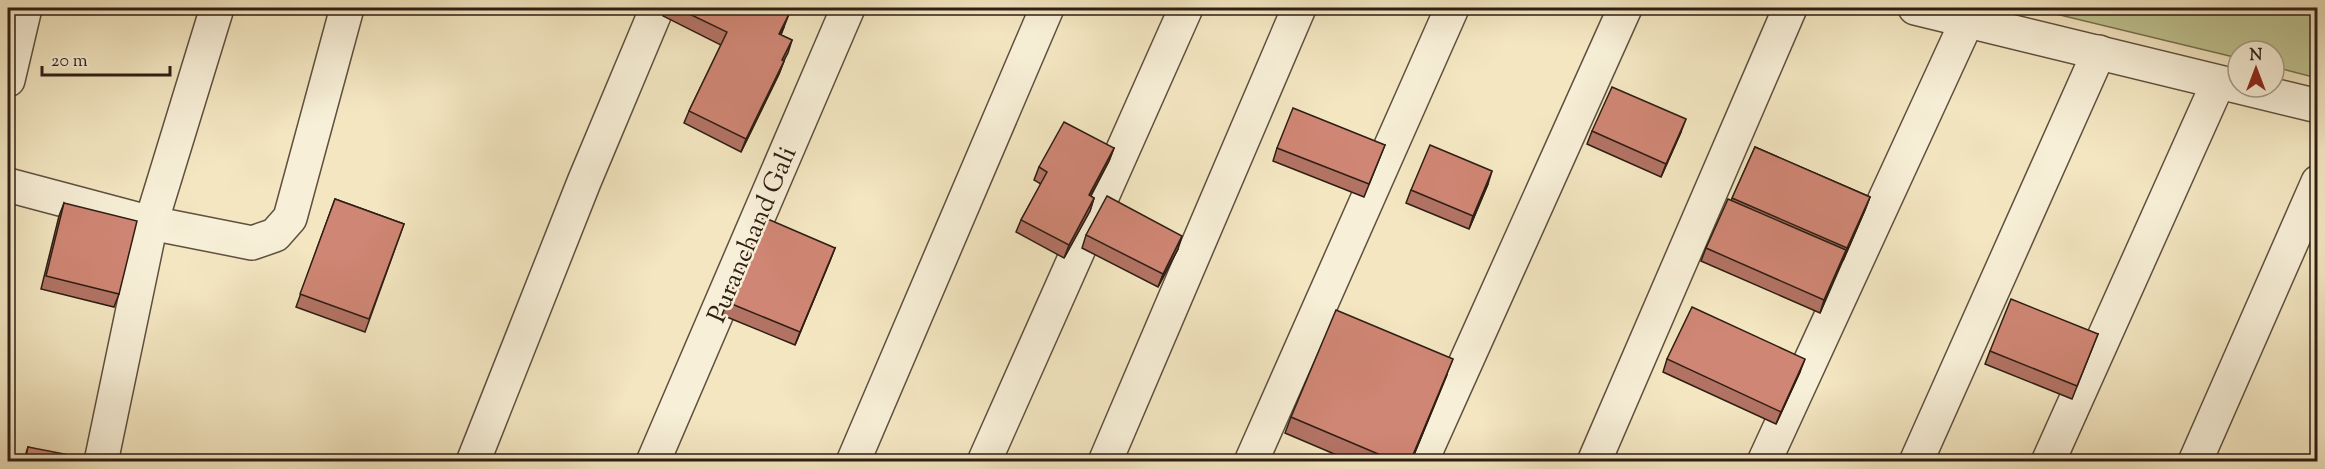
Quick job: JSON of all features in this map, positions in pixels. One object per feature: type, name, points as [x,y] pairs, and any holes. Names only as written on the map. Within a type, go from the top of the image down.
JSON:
[{"type":"street","points":[[8,80],[25,8]]},
{"type":"street","points":[[101,462],[151,223],[217,8]]},
{"type":"street","points":[[8,185],[151,223],[252,243],[275,235],[290,218],[347,8]]},
{"type":"street","points":[[472,462],[584,182],[657,8]]},
{"type":"street","name":"Puranchand Gali","points":[[653,462],[848,8]]},
{"type":"street","points":[[853,462],[1047,8]]},
{"type":"street","points":[[984,462],[1186,8]]},
{"type":"street","points":[[1105,462],[1299,8]]},
{"type":"street","points":[[1251,462],[1452,8]]},
{"type":"street","points":[[1421,462],[1625,8]]},
{"type":"street","points":[[1594,462],[1790,8]]},
{"type":"street","points":[[1915,8],[2318,106]]},
{"type":"street","points":[[1764,462],[1967,21]]},
{"type":"street","points":[[1916,462],[2099,52]]},
{"type":"street","points":[[2048,462],[2218,83]]},
{"type":"street","points":[[2195,462],[2318,182]]},
{"type":"green space","points":[[2031,8],[2317,8],[2317,78],[2286,70],[2286,39],[2226,39],[2226,55]]},
{"type":"building","points":[[677,8],[776,8],[789,14],[779,34],[792,40],[746,139],[689,111],[727,32]]},
{"type":"building","points":[[1612,87],[1686,119],[1666,164],[1592,131]]},
{"type":"building","points":[[1293,108],[1385,145],[1369,184],[1277,148]]},
{"type":"building","points":[[1064,122],[1114,148],[1089,195],[1094,198],[1069,245],[1021,220],[1047,172],[1039,167]]},
{"type":"building","points":[[1430,145],[1492,171],[1473,216],[1411,190]]},
{"type":"building","points":[[1755,147],[1870,197],[1847,248],[1732,198]]},
{"type":"building","points":[[1107,196],[1182,236],[1163,274],[1086,235]]},
{"type":"building","points":[[335,199],[404,224],[369,319],[300,294]]},
{"type":"building","points":[[1728,199],[1846,250],[1824,300],[1706,248]]},
{"type":"building","points":[[64,203],[137,221],[119,294],[46,276]]},
{"type":"building","points":[[763,217],[835,248],[800,332],[727,302]]},
{"type":"building","points":[[2011,299],[2098,334],[2077,386],[1990,351]]},
{"type":"building","points":[[1692,307],[1805,359],[1781,412],[1667,359]]},
{"type":"building","points":[[1336,310],[1453,359],[1410,462],[1397,462],[1291,417]]},
{"type":"building","points":[[28,447],[80,457],[79,462],[25,462]]}]
